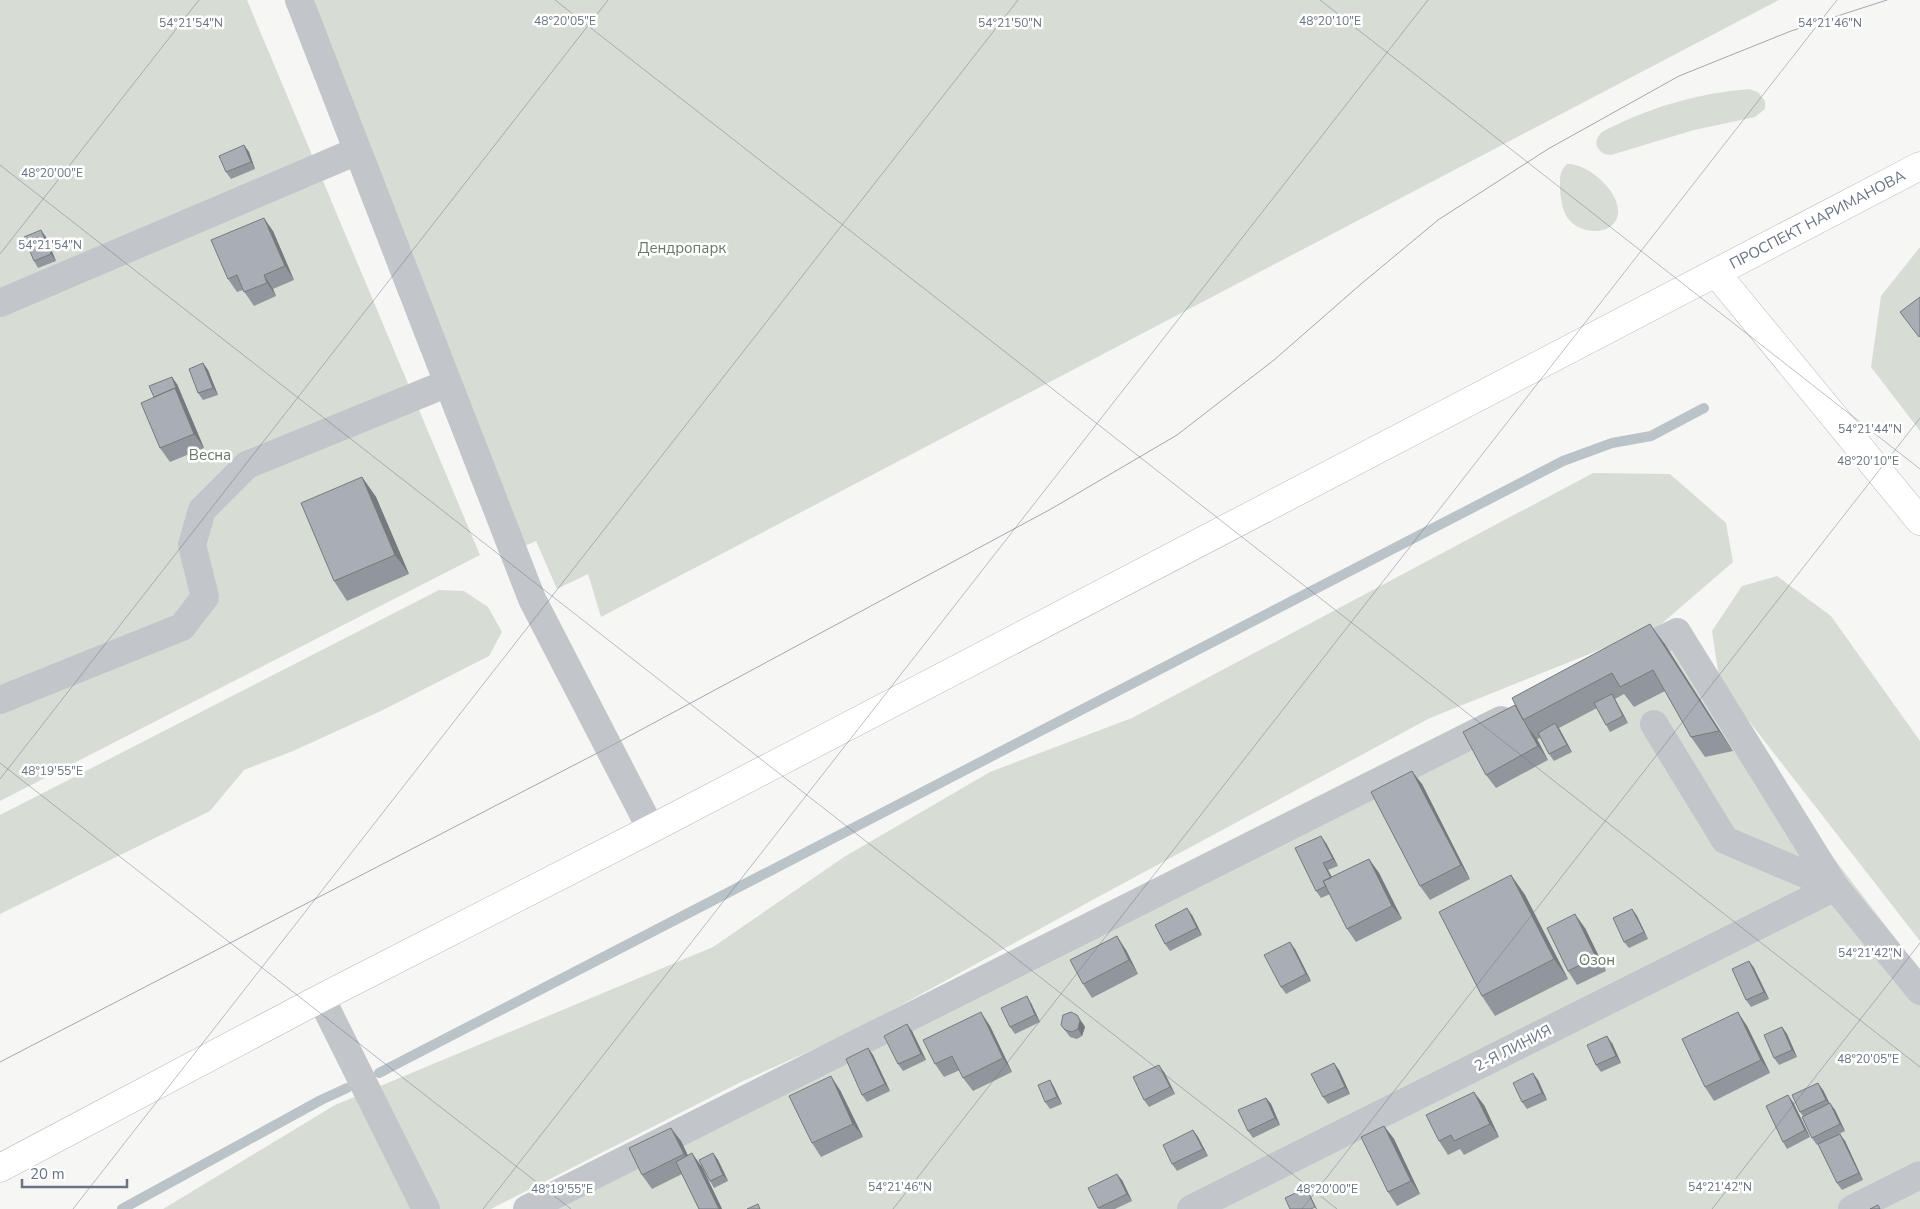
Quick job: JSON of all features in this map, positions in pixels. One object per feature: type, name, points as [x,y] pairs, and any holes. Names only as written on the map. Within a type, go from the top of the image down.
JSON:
[{"type":"main road","name":"ПРОСПЕКТ НАРИМАНОВА","points":[[0,1168],[321,998],[651,830],[1920,166]]},
{"type":"main road","points":[[1716,273],[1920,521]]},
{"type":"lane","points":[[299,0],[532,599],[651,830]]},
{"type":"lane","points":[[0,303],[358,151]]},
{"type":"lane","points":[[0,700],[182,627],[205,597],[192,545],[202,510],[247,465],[448,383]]},
{"type":"lane","points":[[1606,668],[1676,632],[1835,887],[1920,991]]},
{"type":"lane","points":[[527,1209],[1526,708]]},
{"type":"lane","points":[[1654,724],[1725,840],[1835,887]]},
{"type":"lane","name":"2-Я ЛИНИЯ","points":[[1191,1209],[1835,887]]},
{"type":"lane","points":[[321,998],[426,1209]]},
{"type":"lane","points":[[1852,1209],[1920,1175]]},
{"type":"green space","name":"Весна","points":[[0,0],[247,0],[480,555],[0,801]]},
{"type":"green space","name":"Дендропарк","points":[[291,0],[1779,0],[601,617],[588,574],[557,589],[536,541],[525,546]]},
{"type":"green space","points":[[1749,89],[1758,92],[1765,101],[1765,109],[1755,117],[1694,130],[1611,155],[1604,154],[1597,146],[1596,141],[1602,132],[1655,109],[1692,98]]},
{"type":"green space","points":[[1567,164],[1584,168],[1592,173],[1608,187],[1613,195],[1618,212],[1616,220],[1606,229],[1591,231],[1583,229],[1570,221],[1565,214],[1562,206],[1560,179],[1561,172]]},
{"type":"green space","points":[[1920,247],[1920,431],[1871,367],[1881,296]]},
{"type":"green space","points":[[1593,473],[1670,474],[1726,523],[1733,562],[1659,626],[1430,718],[852,1032],[741,1082],[491,1209],[163,1209],[335,1105],[713,947],[844,857],[990,772],[1132,718]]},
{"type":"green space","points":[[1777,576],[1831,616],[1920,741],[1920,941],[1720,684],[1712,631],[1742,586]]},
{"type":"green space","points":[[439,590],[464,591],[488,607],[502,632],[489,656],[383,710],[293,751],[244,770],[210,811],[0,914],[0,815]]},
{"type":"green space","name":"Озон","points":[[1669,645],[1920,970],[1920,1209],[552,1209]]},
{"type":"building","points":[[244,145],[251,162],[226,172],[219,156]]},
{"type":"building","points":[[264,218],[285,266],[264,275],[267,283],[244,292],[237,275],[228,279],[211,240]]},
{"type":"building","points":[[41,230],[51,254],[34,261],[24,237]]},
{"type":"building","points":[[1920,297],[1920,335],[1919,337],[1900,312]]},
{"type":"building","points":[[203,363],[213,388],[198,393],[189,369]]},
{"type":"building","points":[[172,377],[178,393],[175,388],[154,397],[149,386]]},
{"type":"building","points":[[175,388],[194,434],[160,448],[141,403]]},
{"type":"building","points":[[362,477],[395,555],[334,581],[301,503]]},
{"type":"building","points":[[1650,624],[1719,731],[1691,737],[1653,670],[1620,687],[1612,673],[1523,720],[1512,698]]},
{"type":"building","points":[[1612,694],[1623,716],[1606,725],[1594,703]]},
{"type":"building","points":[[1515,705],[1538,746],[1486,775],[1463,732]]},
{"type":"building","points":[[1555,723],[1567,745],[1549,754],[1538,733]]},
{"type":"building","points":[[1412,771],[1461,865],[1420,886],[1371,792]]},
{"type":"building","points":[[1321,836],[1333,859],[1323,863],[1331,878],[1323,881],[1326,886],[1316,891],[1295,848]]},
{"type":"building","points":[[1369,859],[1392,906],[1347,929],[1323,881]]},
{"type":"building","points":[[1511,875],[1554,959],[1482,996],[1439,912]]},
{"type":"building","points":[[1187,908],[1197,928],[1165,944],[1155,925]]},
{"type":"building","points":[[1632,909],[1644,932],[1624,942],[1613,918]]},
{"type":"building","points":[[1575,914],[1596,957],[1568,971],[1547,928]]},
{"type":"building","points":[[1117,936],[1129,960],[1083,984],[1070,960]]},
{"type":"building","points":[[1290,942],[1306,974],[1281,987],[1264,955]]},
{"type":"building","points":[[1749,961],[1764,992],[1746,1000],[1732,969]]},
{"type":"building","points":[[1027,996],[1035,1015],[1010,1027],[1001,1008]]},
{"type":"building","points":[[981,1012],[1003,1058],[963,1078],[952,1056],[935,1064],[923,1040]]},
{"type":"building","points":[[1071,1012],[1077,1015],[1080,1020],[1078,1029],[1072,1032],[1065,1030],[1061,1025],[1063,1015]]},
{"type":"building","points":[[1738,1012],[1761,1060],[1705,1087],[1682,1039]]},
{"type":"building","points":[[907,1024],[921,1054],[898,1064],[884,1036]]},
{"type":"building","points":[[1782,1027],[1792,1050],[1774,1058],[1764,1035]]},
{"type":"building","points":[[1607,1036],[1616,1056],[1596,1065],[1587,1045]]},
{"type":"building","points":[[868,1048],[885,1084],[862,1095],[846,1059]]},
{"type":"building","points":[[1334,1063],[1345,1087],[1323,1097],[1311,1074]]},
{"type":"building","points":[[1159,1065],[1170,1087],[1144,1100],[1133,1077]]},
{"type":"building","points":[[1533,1073],[1542,1093],[1522,1102],[1513,1083]]},
{"type":"building","points":[[831,1076],[853,1124],[812,1143],[789,1096]]},
{"type":"building","points":[[1050,1080],[1057,1097],[1045,1102],[1038,1085]]},
{"type":"building","points":[[1818,1083],[1826,1100],[1800,1112],[1792,1095]]},
{"type":"building","points":[[1474,1092],[1490,1124],[1454,1141],[1451,1135],[1439,1141],[1426,1115]]},
{"type":"building","points":[[1788,1095],[1805,1130],[1783,1142],[1766,1106]]},
{"type":"building","points":[[1266,1098],[1275,1118],[1248,1131],[1238,1110]]},
{"type":"building","points":[[1830,1103],[1840,1124],[1812,1138],[1802,1117]]},
{"type":"building","points":[[1384,1126],[1411,1181],[1388,1192],[1361,1137]]},
{"type":"building","points":[[671,1128],[684,1154],[642,1175],[629,1148]]},
{"type":"building","points":[[1193,1130],[1203,1149],[1172,1164],[1163,1145]]},
{"type":"building","points":[[1840,1134],[1859,1173],[1837,1183],[1818,1144]]},
{"type":"building","points":[[692,1153],[719,1209],[699,1209],[676,1162]]},
{"type":"building","points":[[713,1153],[723,1175],[710,1181],[699,1160]]},
{"type":"building","points":[[1117,1174],[1127,1194],[1098,1208],[1088,1188]]},
{"type":"building","points":[[1306,1188],[1315,1207],[1311,1209],[1290,1209],[1285,1198]]},
{"type":"building","points":[[758,1204],[760,1209],[747,1209]]},
{"type":"building","points":[[1878,1205],[1880,1209],[1870,1209]]},
{"type":"waterway","points":[[379,1073],[1563,461],[1612,443],[1651,436],[1704,408]]},
{"type":"waterway","points":[[122,1209],[321,1100],[347,1088]]},
{"type":"tram line","points":[[0,1062],[609,747],[1051,509],[1177,435],[1274,360],[1438,220],[1548,149],[1679,76],[1791,31],[1887,0]]}]
